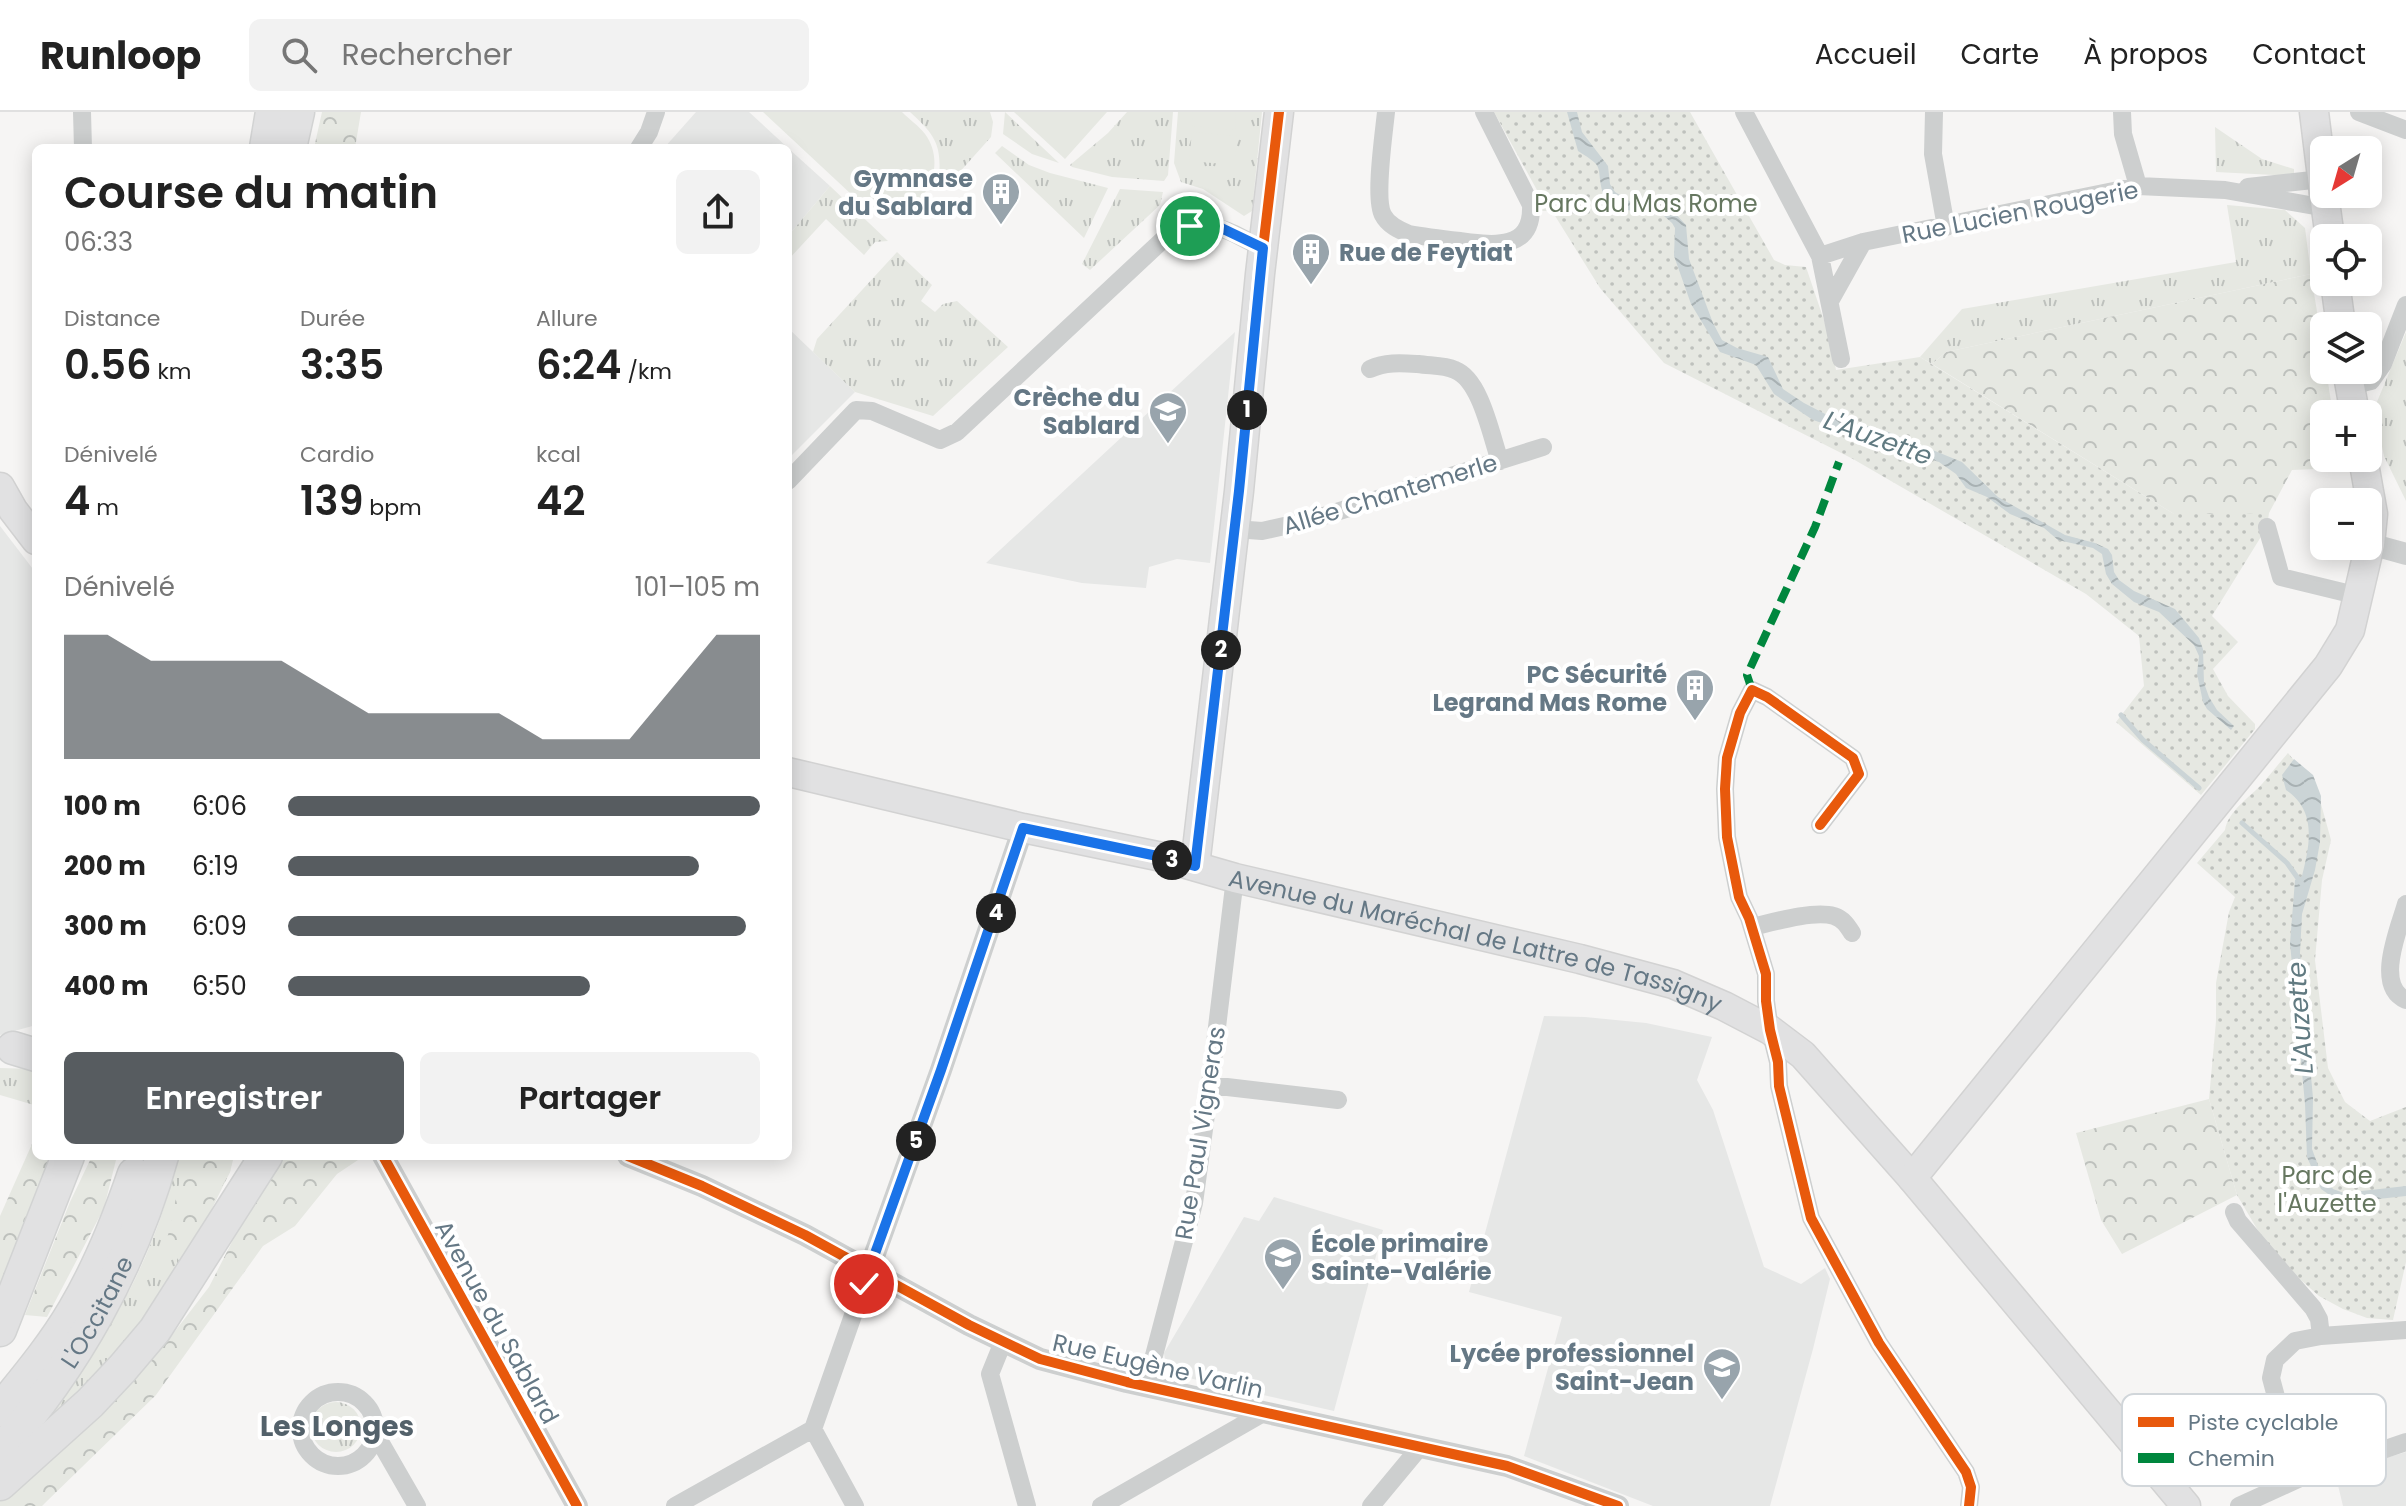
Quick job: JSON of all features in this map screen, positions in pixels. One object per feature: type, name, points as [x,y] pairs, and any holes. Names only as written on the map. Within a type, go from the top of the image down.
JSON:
[{"type":"highway","points":[[267,144],[272,112]]},
{"type":"highway","points":[[291,144],[298,112]]},
{"type":"highway","points":[[0,1330],[66,1160]]},
{"type":"highway","name":"L'Occitane","points":[[0,1410],[39,1362],[74,1310],[103,1255],[140,1160]]},
{"type":"highway","name":"L'Occitane","points":[[0,1451],[48,1392],[98,1314],[139,1226],[161,1160]]},
{"type":"highway","points":[[198,1261],[219,1220],[242,1160]]},
{"type":"highway","points":[[0,1484],[90,1403],[155,1330],[263,1160]]},
{"type":"main road","points":[[1195,866],[1235,529],[1279,112]]},
{"type":"main road","points":[[2314,112],[2317,136]]},
{"type":"main road","points":[[0,487],[32,535]]},
{"type":"main road","points":[[1912,1178],[2328,666],[2350,630],[2367,560]]},
{"type":"main road","name":"Avenue du Maréchal de Lattre de Tassigny","points":[[792,773],[1023,828],[1162,857],[1235,878],[1523,944],[1673,984],[1724,1006],[1770,1030],[1803,1055],[1912,1178],[2122,1429]]},
{"type":"main road","name":"Avenue du Maréchal de Lattre de Tassigny","points":[[2169,1486],[2186,1506]]},
{"type":"street","points":[[82,112],[83,144]]},
{"type":"street","points":[[642,144],[656,112]]},
{"type":"street","points":[[1386,112],[1379,195],[1383,217],[1409,234],[1498,245],[1515,240],[1524,230],[1530,219],[1531,205],[1484,112]]},
{"type":"street","points":[[1934,112],[1933,154],[1946,227]]},
{"type":"street","points":[[2122,112],[2123,134],[2138,186]]},
{"type":"street","points":[[2359,112],[2406,130]]},
{"type":"street","points":[[1746,113],[1820,256],[1841,359]]},
{"type":"street","name":"Rue Lucien Rougerie","points":[[1820,256],[1863,242],[2138,186],[2310,193]]},
{"type":"street","name":"Rue Lucien Rougerie","points":[[2225,190],[2310,193]]},
{"type":"street","points":[[792,477],[856,410],[872,411],[940,440],[957,432],[1169,234],[1190,226],[1215,225],[1263,248]]},
{"type":"street","points":[[1830,301],[1863,242]]},
{"type":"street","points":[[2351,390],[2371,381],[2383,364],[2406,305]]},
{"type":"street","points":[[1370,369],[1389,362],[1405,363],[1455,370],[1467,378],[1476,390],[1500,461]]},
{"type":"street","name":"Allée Chantemerle","points":[[1235,529],[1262,531],[1311,520],[1543,447]]},
{"type":"street","points":[[2267,527],[2281,577],[2359,596]]},
{"type":"street","points":[[2382,547],[2406,554]]},
{"type":"street","points":[[1820,825],[1859,774],[1853,758],[1767,697],[1752,690],[1740,713],[1727,758],[1725,789],[1732,867],[1739,897],[1766,974],[1766,1001],[1778,1062],[1779,1086],[1811,1218],[1879,1343],[1966,1472],[1971,1487],[1969,1506]]},
{"type":"street","points":[[675,1506],[813,1429],[1023,828]]},
{"type":"street","name":"Rue Paul Vigneras","points":[[1146,1386],[1194,1203],[1235,878]]},
{"type":"street","points":[[2406,904],[2389,961],[2391,981],[2400,997],[2406,1000]]},
{"type":"street","points":[[1752,927],[1818,914],[1845,922],[1852,933]]},
{"type":"street","points":[[1210,1085],[1338,1100]]},
{"type":"street","name":"Avenue du Sablard","points":[[385,1160],[577,1506]]},
{"type":"street","name":"Rue Eugène Varlin","points":[[638,1160],[702,1186],[792,1229],[1040,1359],[1146,1386],[1507,1466],[1572,1498],[1618,1506]]},
{"type":"street","points":[[2234,1212],[2238,1221],[2313,1308],[2319,1319],[2321,1336]]},
{"type":"street","points":[[2275,1394],[2271,1378],[2275,1360],[2295,1341],[2321,1336],[2406,1330]]},
{"type":"street","points":[[1003,1342],[990,1374],[1027,1506]]},
{"type":"street","points":[[375,1433],[365,1456],[342,1467],[318,1461],[308,1452],[300,1428],[309,1406],[328,1393],[340,1392],[362,1401],[370,1410],[375,1433],[417,1506]]},
{"type":"street","points":[[1101,1506],[1265,1412]]},
{"type":"street","points":[[813,1429],[855,1506]]},
{"type":"street","points":[[2386,1449],[2406,1442]]},
{"type":"street","points":[[1371,1506],[1420,1447]]},
{"type":"street","points":[[2239,1506],[2283,1486]]},
{"type":"shaded area","points":[[696,112],[749,112],[784,144],[668,144]]},
{"type":"shaded area","points":[[792,152],[830,186],[792,231]]},
{"type":"shaded area","points":[[792,332],[855,392],[792,455]]},
{"type":"shaded area","name":"Crèche du Sablard","points":[[1235,332],[1210,563],[1177,559],[1149,567],[1146,588],[1082,583],[986,563]]},
{"type":"shaded area","points":[[0,526],[32,568],[32,1026],[0,1035]]},
{"type":"shaded area","points":[[1544,1016],[1646,1023],[1712,1037],[1697,1080],[1713,1110],[1764,1267],[1801,1284],[1825,1268],[1830,1279],[1770,1506],[1653,1506],[1524,1456],[1562,1317],[1469,1292]]},
{"type":"shaded area","name":"École primaire Sainte-Valérie","points":[[1274,1197],[1383,1230],[1334,1411],[1167,1373],[1164,1353],[1244,1217],[1259,1221]]},
{"type":"shaded area","points":[[2406,1452],[2406,1506],[2343,1506],[2338,1486],[2386,1486],[2386,1458]]},
{"type":"green space","points":[[322,112],[361,112],[356,144],[315,144]]},
{"type":"green space","points":[[763,112],[902,112],[923,131],[931,144],[934,166],[928,187],[914,204],[904,209],[866,208]]},
{"type":"green space","points":[[910,112],[990,112],[993,122],[991,137],[949,184],[939,177],[935,140]]},
{"type":"green space","points":[[1005,112],[1059,163],[1032,154],[1003,134]]},
{"type":"green space","points":[[1014,112],[1107,112],[1065,159]]},
{"type":"green space","points":[[1127,112],[1173,112],[1168,175],[1164,181],[1112,177],[1070,165],[1108,133]]},
{"type":"green space","points":[[1178,112],[1262,112],[1252,211],[1244,216],[1203,189],[1181,182],[1174,163]]},
{"type":"green space","points":[[1193,112],[1236,112],[1235,130],[1192,126]]},
{"type":"green space","name":"Parc du Mas Rome","points":[[1494,112],[1690,112],[1774,260],[1785,265],[1806,267],[1829,335],[1836,370],[1920,357],[2174,514],[2269,513],[2267,527],[2212,616],[2238,642],[2213,669],[2228,696],[2255,724],[2255,729],[2201,795],[2116,722],[2144,686],[2139,636],[2086,594],[1853,459],[1664,363],[1600,288],[1552,211],[1541,211],[1538,192]]},
{"type":"green space","points":[[2215,127],[2262,159],[2294,169],[2294,176],[2216,172]]},
{"type":"green space","points":[[1192,132],[1237,136],[1235,165],[1189,161]]},
{"type":"green space","points":[[1002,146],[1029,165],[1108,188],[1084,238],[995,153]]},
{"type":"green space","points":[[830,186],[888,241],[875,242],[864,255],[826,219],[792,256],[792,231]]},
{"type":"green space","points":[[1120,189],[1163,192],[1160,205],[1090,270],[1082,264]]},
{"type":"green space","points":[[2227,205],[2285,210],[2305,228],[2310,274],[1946,352],[1932,364],[1920,357],[1962,309],[2236,262]]},
{"type":"green space","points":[[897,252],[932,285],[921,301],[935,312],[943,304],[957,301],[1008,347],[933,416],[855,392],[813,352],[817,339]]},
{"type":"green space","points":[[2310,274],[2310,296],[2314,296],[2317,312],[2310,312],[2310,384],[2328,384],[2331,400],[2310,400],[2310,469],[2292,470],[2269,513],[2174,514],[1932,364],[1946,352]]},
{"type":"green space","points":[[2406,332],[2406,501],[2384,456],[2382,400],[2378,400]]},
{"type":"green space","name":"Parc de l'Auzette","points":[[2288,753],[2313,775],[2331,840],[2322,880],[2315,960],[2328,1068],[2345,1102],[2370,1121],[2406,1107],[2406,1262],[2393,1320],[2367,1318],[2319,1296],[2294,1274],[2260,1234],[2237,1195],[2209,1099],[2216,983],[2229,912],[2235,897],[2197,863],[2225,830],[2235,811]]},
{"type":"green space","points":[[0,1068],[32,1069],[32,1104],[0,1095]]},
{"type":"green space","points":[[2209,1099],[2237,1195],[2122,1254],[2101,1220],[2076,1133]]},
{"type":"green space","points":[[32,1144],[32,1160],[50,1160],[0,1293],[0,1216]]},
{"type":"green space","points":[[90,1160],[116,1160],[104,1208],[47,1317],[25,1315]]},
{"type":"green space","points":[[176,1160],[233,1160],[190,1253],[140,1331],[27,1443],[76,1378],[120,1308],[155,1234]]},
{"type":"green space","points":[[184,1160],[232,1160],[230,1172],[180,1262],[166,1244]]},
{"type":"green space","points":[[274,1160],[358,1160],[337,1174],[295,1226],[263,1246],[156,1395],[42,1506],[0,1506],[0,1497],[162,1348],[209,1287]]},
{"type":"green space","points":[[336,1402],[354,1409],[361,1427],[354,1445],[336,1452],[318,1445],[311,1427],[318,1409]]},
{"type":"water","name":"L'Auzette","points":[[1567,112],[1577,112],[1582,132],[1608,166],[1610,184],[1615,192],[1636,205],[1669,207],[1686,225],[1689,259],[1722,340],[1768,357],[1783,389],[1804,403],[1831,417],[1886,431],[1962,462],[1998,497],[2065,535],[2108,549],[2119,580],[2134,591],[2175,609],[2199,638],[2203,649],[2204,683],[2217,710],[2234,726],[2231,730],[2203,702],[2197,674],[2199,656],[2194,645],[2159,612],[2134,602],[2112,584],[2106,574],[2102,554],[2093,548],[2058,540],[2044,528],[2010,514],[1987,497],[1966,488],[1956,474],[1939,462],[1813,420],[1774,394],[1756,365],[1720,352],[1691,304],[1674,256],[1675,228],[1672,223],[1664,216],[1621,209],[1603,194],[1597,165],[1578,151]]},
{"type":"water","name":"L'Auzette","points":[[2294,759],[2313,775],[2321,796],[2320,842],[2302,914],[2300,953],[2313,1098],[2312,1149],[2319,1168],[2333,1189],[2344,1193],[2406,1186],[2406,1196],[2341,1203],[2321,1189],[2307,1157],[2290,943],[2295,880],[2302,876],[2309,829],[2303,808],[2286,790],[2282,775]]},
{"type":"waterway","points":[[2121,715],[2143,740],[2199,788]]},
{"type":"waterway","points":[[2242,823],[2287,863],[2302,884]]},
{"type":"marked path","points":[[1752,690],[1747,675],[1815,527],[1839,462]]},
{"type":"cycle path","points":[[1195,866],[1279,112]]},
{"type":"cycle path","points":[[1820,825],[1859,774],[1853,758],[1767,697],[1752,690],[1740,713],[1727,758],[1727,837],[1739,897],[1749,918],[1766,974],[1766,1001],[1778,1062],[1779,1086],[1811,1218],[1879,1343],[1966,1472],[1971,1487],[1969,1506]]},
{"type":"cycle path","points":[[385,1160],[577,1506]]},
{"type":"cycle path","points":[[638,1160],[702,1186],[805,1235],[969,1325],[1040,1359],[1127,1382],[1507,1466],[1618,1506]]},
{"type":"place","name":"Gymnase du Sablard","points":[[1001,226]]},
{"type":"place","name":"Rue de Feytiat","points":[[1311,286]]},
{"type":"place","name":"Crèche du Sablard","points":[[1168,445]]},
{"type":"place","name":"PC Sécurité Legrand Mas Rome","points":[[1695,722]]},
{"type":"place","name":"École primaire Sainte-Valérie","points":[[1283,1291]]},
{"type":"place","name":"Lycée professionnel Saint-Jean","points":[[1722,1401]]},
{"type":"district","name":"Les Longes","points":[[337,1426]]},
{"type":"route","points":[[864,1284],[1023,828],[1195,866],[1239,491],[1263,248],[1215,225],[1190,226]]}]
